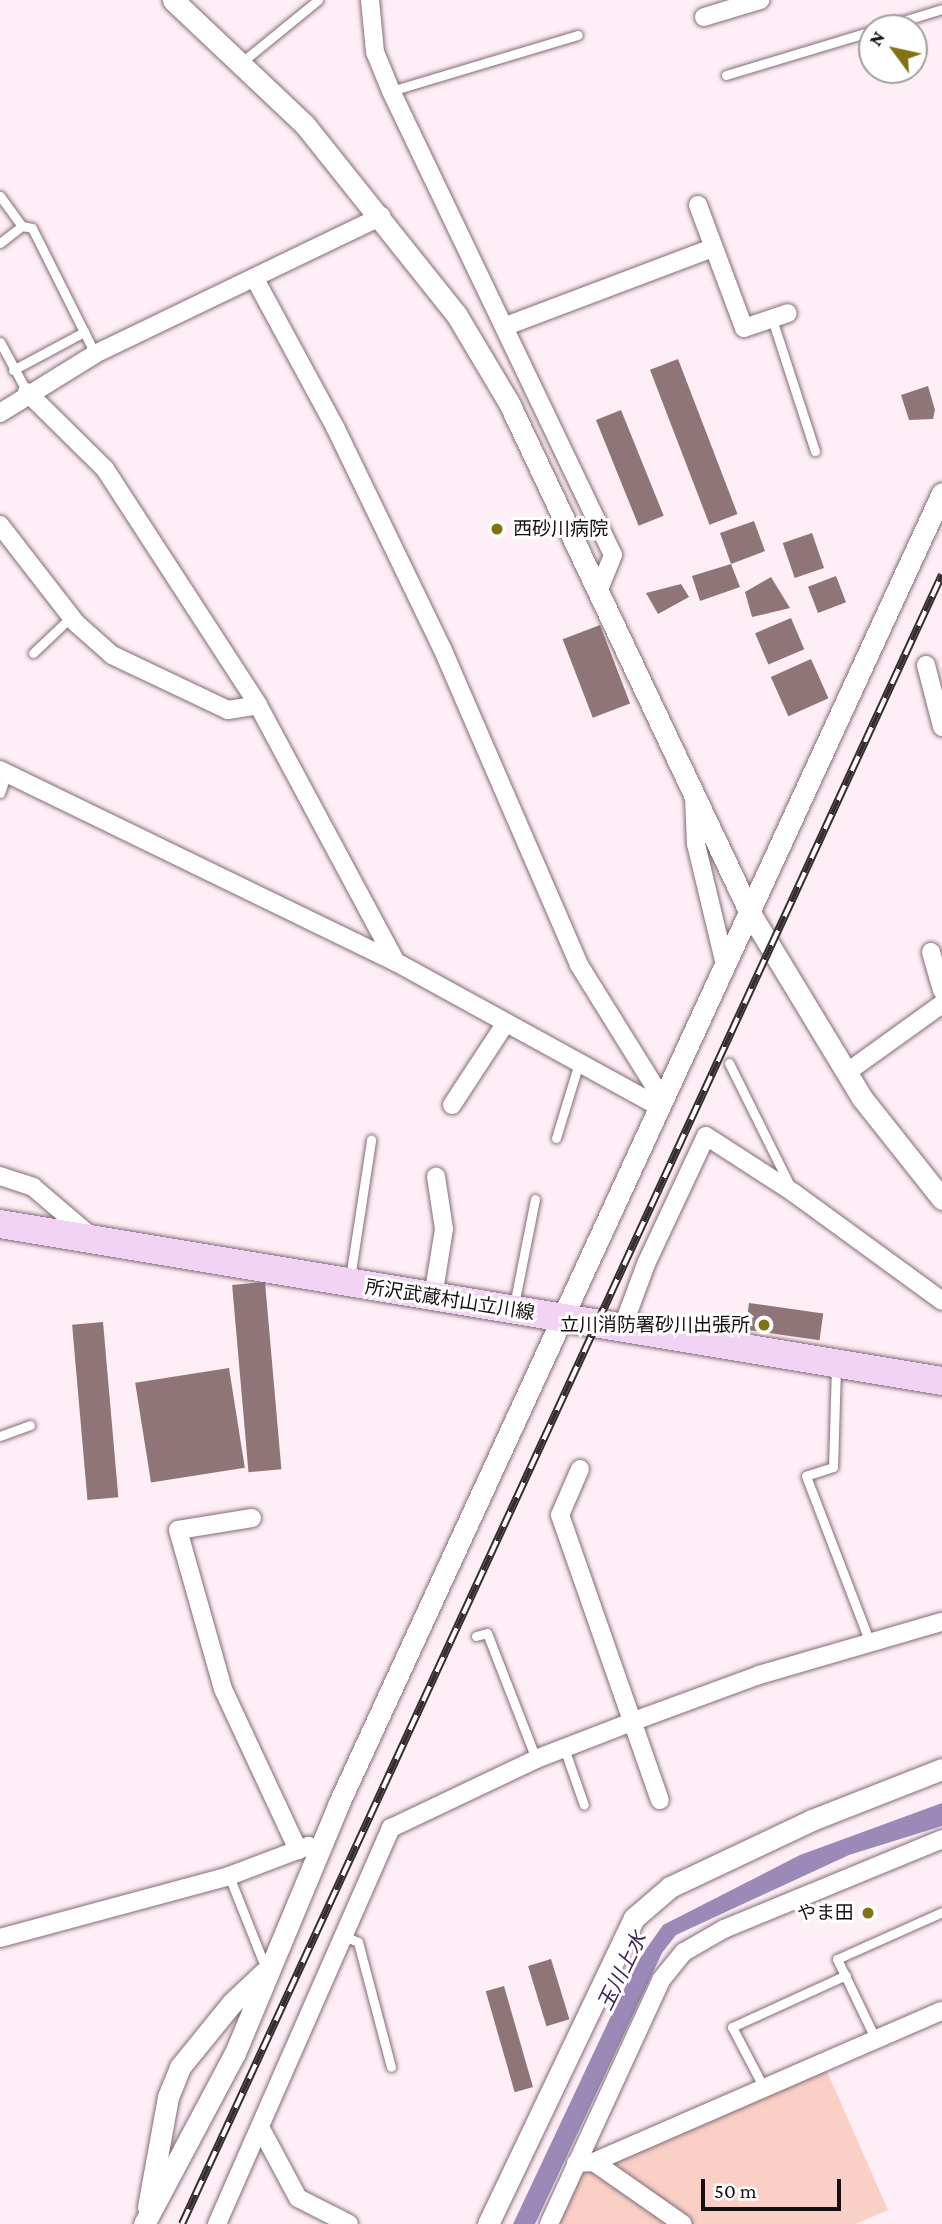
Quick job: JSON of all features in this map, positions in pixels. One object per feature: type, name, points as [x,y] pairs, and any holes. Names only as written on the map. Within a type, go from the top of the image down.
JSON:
[{"type":"main road","name":"所沢武蔵村山立川線","points":[[0,1224],[98,1243],[623,1326],[836,1366],[942,1381]]},
{"type":"street","points":[[173,0],[242,62],[305,125],[382,216],[456,314],[497,378],[600,588],[750,914],[846,1073],[942,1199]]},
{"type":"street","points":[[370,0],[375,52],[391,91],[506,326],[612,555],[600,588]]},
{"type":"street","points":[[704,18],[760,0]]},
{"type":"street","points":[[698,205],[744,328],[780,316]]},
{"type":"street","points":[[0,413],[27,392],[95,354],[382,216]]},
{"type":"street","points":[[506,326],[712,248]]},
{"type":"street","points":[[255,279],[336,429],[442,648],[579,965],[661,1103]]},
{"type":"street","points":[[27,392],[105,469],[258,705],[396,962]]},
{"type":"street","points":[[146,2220],[203,2119],[324,1840],[942,493]]},
{"type":"street","points":[[0,525],[71,617],[112,655],[228,710],[258,705]]},
{"type":"street","points":[[926,665],[942,727]]},
{"type":"street","points":[[3,771],[396,962],[505,1024],[661,1103]]},
{"type":"street","points":[[694,792],[696,844],[725,965]]},
{"type":"street","points":[[931,952],[942,990]]},
{"type":"street","points":[[846,1073],[942,1004]]},
{"type":"street","points":[[452,1105],[505,1024]]},
{"type":"street","points":[[623,1326],[646,1264],[706,1136],[794,1193],[942,1301]]},
{"type":"street","points":[[0,1176],[33,1187],[98,1243]]},
{"type":"street","points":[[433,1297],[444,1229],[436,1177]]},
{"type":"street","points":[[580,1469],[559,1515],[660,1800]]},
{"type":"street","points":[[252,1518],[178,1530],[223,1689],[298,1850]]},
{"type":"street","points":[[217,2224],[391,1828],[537,1759],[634,1721],[759,1675],[942,1622]]},
{"type":"street","points":[[488,2224],[634,1918],[670,1887],[812,1820],[942,1769]]},
{"type":"street","points":[[549,2224],[585,2162],[661,1980],[684,1952],[724,1929],[942,1839]]},
{"type":"street","points":[[0,1938],[229,1876],[324,1840]]},
{"type":"street","points":[[146,2220],[167,2096],[180,2067],[232,2003],[267,1971]]},
{"type":"street","points":[[585,2162],[942,2011]]},
{"type":"street","points":[[260,2127],[298,2198],[349,2224]]},
{"type":"street","points":[[585,2162],[683,2224]]},
{"type":"lane","points":[[242,62],[318,0]]},
{"type":"lane","points":[[726,75],[858,34]]},
{"type":"lane","points":[[391,91],[578,35]]},
{"type":"lane","points":[[0,197],[22,226],[32,228],[95,354]]},
{"type":"lane","points":[[0,243],[22,226]]},
{"type":"lane","points":[[780,316],[815,451]]},
{"type":"lane","points":[[13,370],[84,332]]},
{"type":"lane","points":[[0,342],[27,392]]},
{"type":"lane","points":[[33,653],[71,617]]},
{"type":"lane","points":[[0,793],[3,771]]},
{"type":"lane","points":[[556,1138],[579,1063]]},
{"type":"lane","points":[[729,1063],[794,1193]]},
{"type":"lane","points":[[349,1283],[371,1140]]},
{"type":"lane","points":[[513,1310],[535,1199]]},
{"type":"lane","points":[[836,1366],[834,1467],[806,1476],[871,1644]]},
{"type":"lane","points":[[0,1436],[30,1425]]},
{"type":"lane","points":[[476,1636],[487,1633],[537,1759]]},
{"type":"lane","points":[[565,1748],[584,1805]]},
{"type":"lane","points":[[229,1876],[267,1971]]},
{"type":"lane","points":[[876,2040],[838,1959],[942,1912]]},
{"type":"lane","points":[[344,1936],[358,1942],[391,2067]]},
{"type":"lane","points":[[764,2088],[732,2027],[846,1975]]},
{"type":"shaded area","points":[[942,1803],[942,1826],[849,1855],[676,1935],[662,1953],[535,2224],[513,2224],[635,1965],[663,1925],[800,1855]]},
{"type":"shaded area","points":[[825,2067],[888,2210],[855,2224],[554,2224],[581,2169]]},
{"type":"building","points":[[678,359],[737,514],[709,525],[650,370]]},
{"type":"building","points":[[928,386],[935,410],[933,419],[909,420],[901,395]]},
{"type":"building","points":[[621,410],[664,516],[639,526],[596,420]]},
{"type":"building","points":[[754,521],[765,551],[731,564],[720,533]]},
{"type":"building","points":[[812,533],[824,568],[795,578],[783,543]]},
{"type":"building","points":[[731,564],[740,587],[700,601],[692,576]]},
{"type":"building","points":[[836,576],[846,602],[818,613],[808,587]]},
{"type":"building","points":[[771,577],[790,608],[752,617],[745,592]]},
{"type":"building","points":[[681,584],[689,597],[658,614],[646,593]]},
{"type":"building","points":[[791,618],[804,649],[768,665],[755,633]]},
{"type":"building","points":[[600,625],[630,703],[593,718],[563,639]]},
{"type":"building","points":[[811,659],[828,698],[788,716],[771,677]]},
{"type":"building","points":[[265,1282],[281,1469],[249,1472],[232,1285]]},
{"type":"building","points":[[749,1303],[823,1313],[820,1340],[745,1330]]},
{"type":"building","points":[[103,1322],[118,1497],[87,1500],[72,1325]]},
{"type":"building","points":[[229,1368],[245,1468],[151,1483],[135,1383]]},
{"type":"building","points":[[551,1959],[569,2019],[546,2026],[528,1966]]},
{"type":"building","points":[[504,1986],[533,2087],[515,2092],[486,1991]]},
{"type":"railway","points":[[182,2224],[942,575]]},
{"type":"place","name":"西砂川病院","points":[[497,529]]},
{"type":"place","name":"立川消防署砂川出張所","points":[[764,1325]]},
{"type":"place","name":"やま田","points":[[868,1913]]},
{"type":"water label","name":"玉川上水","points":[[622,1971]]}]
